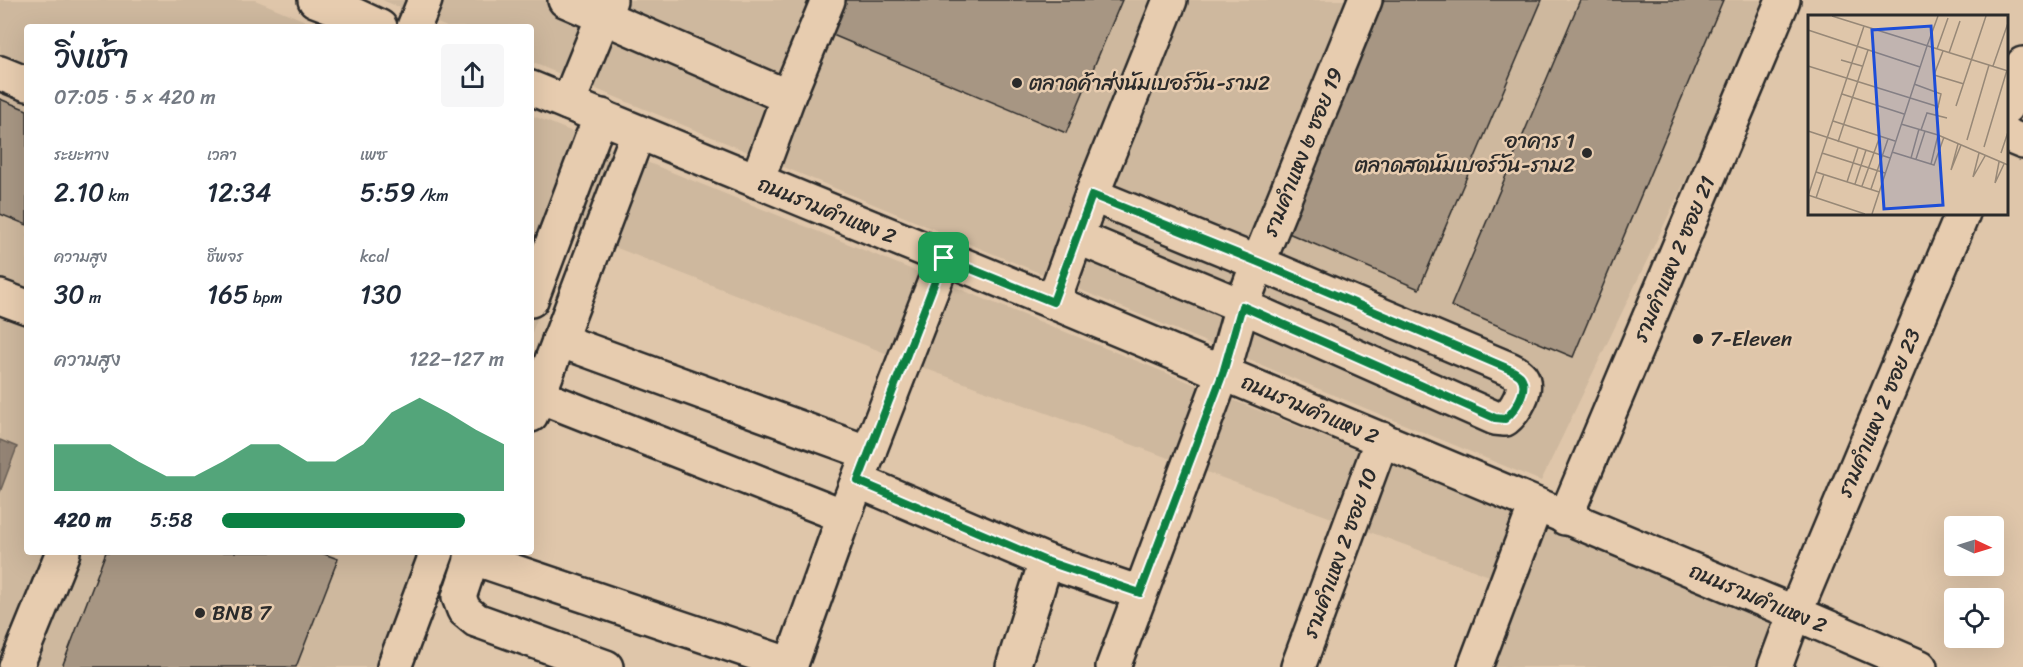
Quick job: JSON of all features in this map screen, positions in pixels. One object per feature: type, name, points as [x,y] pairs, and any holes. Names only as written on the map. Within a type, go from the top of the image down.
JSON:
[{"type":"street","points":[[315,0],[360,23]]},
{"type":"street","points":[[415,24],[425,0]]},
{"type":"street","points":[[565,0],[607,8],[788,97]]},
{"type":"street","points":[[1053,302],[1092,195],[1170,0]]},
{"type":"street","name":"รามคำแหง ๒ ซอย 19","points":[[1113,667],[1223,373],[1242,306],[1258,262],[1365,0]]},
{"type":"street","name":"รามคำแหง 2 ซอย 21","points":[[1565,518],[1783,0]]},
{"type":"street","points":[[757,181],[788,97],[818,3]]},
{"type":"street","points":[[568,103],[607,8]]},
{"type":"street","points":[[2008,104],[2023,64]]},
{"type":"street","points":[[0,73],[24,83]]},
{"type":"street","name":"ถนนรามคำแหง 2","points":[[534,89],[1382,439],[1920,667]]},
{"type":"street","points":[[534,292],[602,116]]},
{"type":"street","points":[[638,134],[535,406],[844,516]]},
{"type":"street","points":[[2008,135],[2023,142]]},
{"type":"street","points":[[1077,237],[1242,306],[1495,418],[1505,419],[1512,414],[1521,396],[1524,384],[1520,375],[1509,369],[1258,262],[1092,195]]},
{"type":"street","name":"รามคำแหง 2 ซอย 23","points":[[1775,667],[1795,613],[1963,214]]},
{"type":"street","points":[[606,667],[476,620],[464,610],[459,597],[472,555],[791,666],[844,516],[944,258]]},
{"type":"street","points":[[0,297],[24,306]]},
{"type":"street","points":[[559,340],[864,467],[1046,561],[1140,593]]},
{"type":"street","name":"รามคำแหง 2 ซอย 10","points":[[1298,667],[1382,439]]},
{"type":"street","points":[[1475,667],[1536,505]]},
{"type":"street","points":[[16,667],[62,555]]},
{"type":"street","points":[[394,667],[435,555]]},
{"type":"street","points":[[1022,664],[1046,561]]},
{"type":"shaded area","points":[[0,0],[255,0],[313,24],[24,24],[24,555],[449,555],[407,667],[0,667]]},
{"type":"shaded area","points":[[382,0],[1772,0],[1541,481],[534,63],[534,24],[440,24]]},
{"type":"shaded area","points":[[534,116],[1775,620],[1758,667],[1491,667],[1522,588],[921,367],[571,230],[534,327]]},
{"type":"shaded area","points":[[0,440],[17,447],[0,492]]},
{"type":"building","name":"ตลาดค้าส่งนัมเบอร์วัน-ราม2","points":[[842,0],[1122,0],[1066,133],[828,33]]},
{"type":"building","points":[[1384,0],[1542,0],[1419,289],[1286,232]]},
{"type":"building","name":"อาคาร 1 ตลาดสดนัมเบอร์วัน-ราม2","points":[[1580,0],[1723,0],[1573,357],[1451,306]]},
{"type":"building","points":[[0,99],[24,109],[24,224],[0,214]]},
{"type":"building","name":"BNB 7","points":[[105,555],[327,555],[338,559],[296,667],[62,667]]},
{"type":"place","name":"ตลาดค้าส่งนัมเบอร์วัน-ราม2","points":[[1017,83]]},
{"type":"place","name":"อาคาร 1 ตลาดสดนัมเบอร์วัน-ราม2","points":[[1587,153]]},
{"type":"place","name":"7-Eleven","points":[[1698,339]]},
{"type":"place","name":"BNB 7","points":[[200,613]]},
{"type":"route","points":[[1092,195],[1258,262],[1509,369],[1520,375],[1524,384],[1512,414],[1505,419],[1495,418],[1242,306],[1223,373],[1140,593],[1046,561],[858,481],[944,258],[1053,302],[1092,195]]}]
